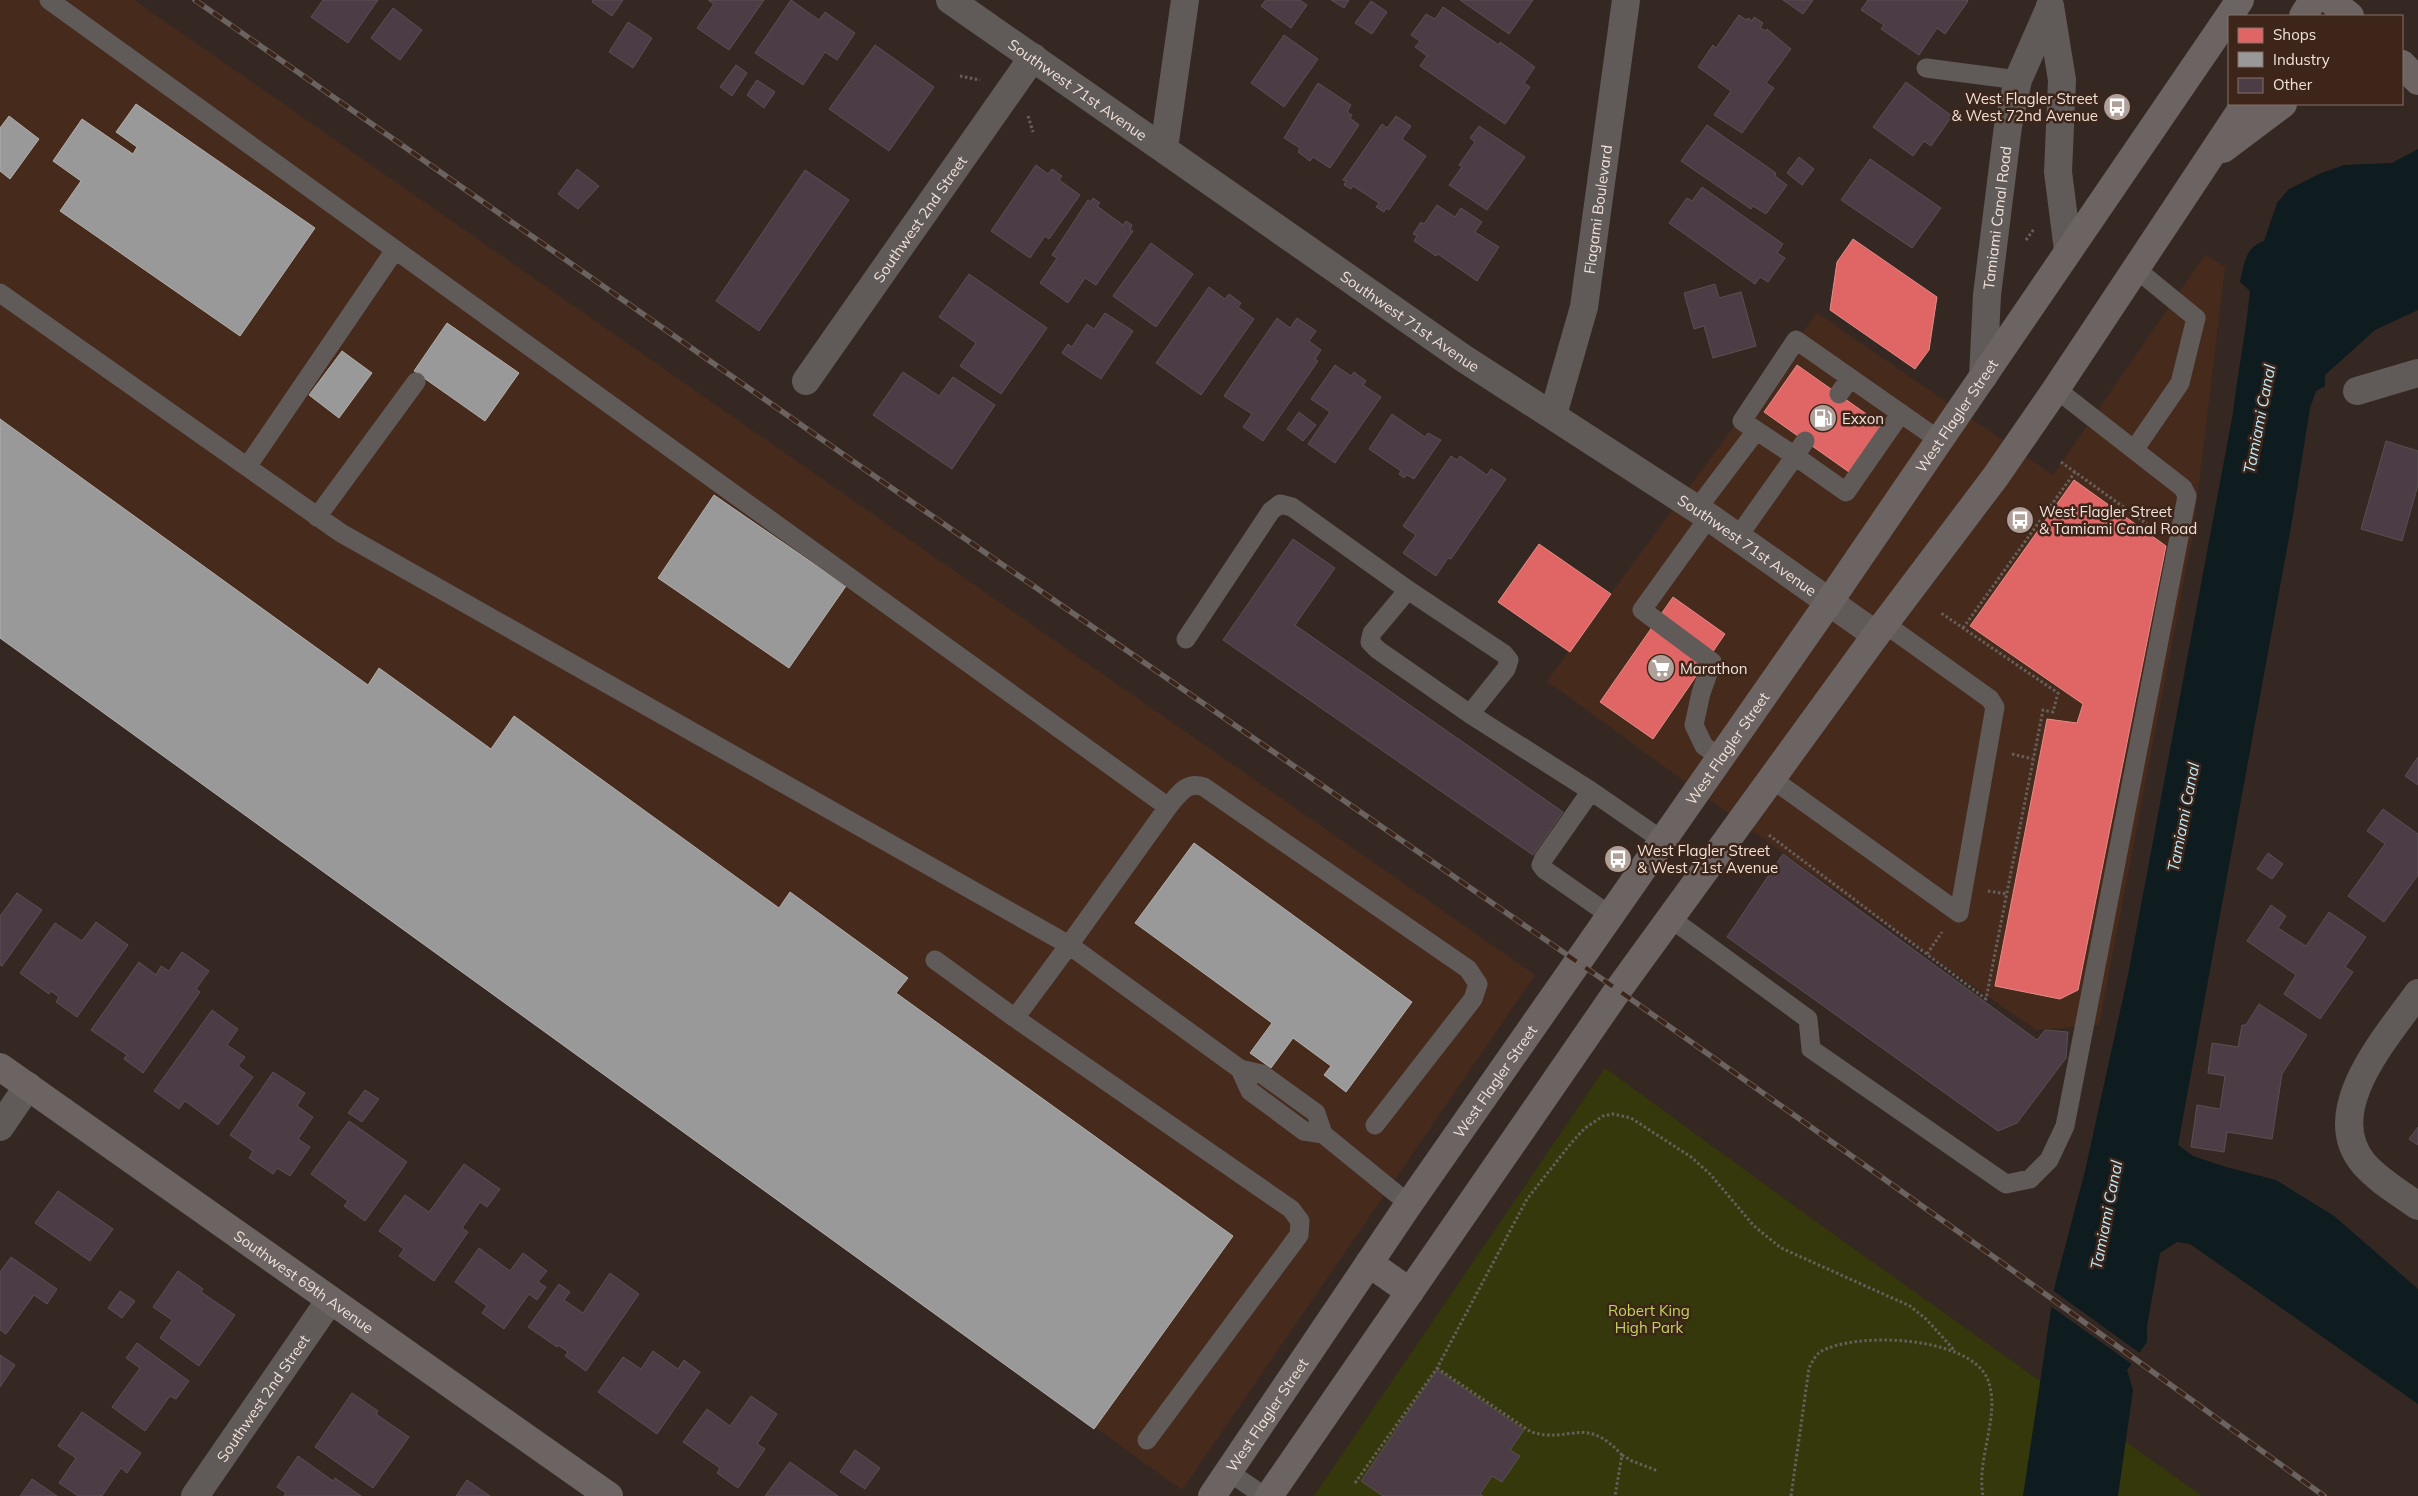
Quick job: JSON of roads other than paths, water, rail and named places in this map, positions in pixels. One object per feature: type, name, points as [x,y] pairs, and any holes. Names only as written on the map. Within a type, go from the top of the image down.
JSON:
[{"type":"main road","name":"West Flagler Street","points":[[2230,15],[2240,0]]},
{"type":"main road","points":[[2304,15],[2313,0]]},
{"type":"main road","points":[[2330,0],[2349,15]]},
{"type":"main road","name":"West Flagler Street","points":[[1212,1496],[1409,1204],[1829,602],[2228,17]]},
{"type":"main road","points":[[2403,65],[2418,81]]},
{"type":"main road","points":[[2403,90],[2418,95]]},
{"type":"main road","points":[[1269,1496],[1670,918],[1880,629],[1985,490],[2056,389],[2244,105]]},
{"type":"main road","points":[[2207,161],[2282,105]]},
{"type":"main road","name":"Southwest 69th Avenue","points":[[0,1067],[609,1496]]},
{"type":"main road","points":[[1369,1263],[1410,1292]]},
{"type":"street","name":"Southwest 71st Avenue","points":[[950,0],[1463,358],[1703,513],[1829,602],[1880,629]]},
{"type":"street","points":[[1164,148],[1185,0]]},
{"type":"street","name":"Flagami Boulevard","points":[[1553,415],[1584,307],[1626,0]]},
{"type":"street","name":"Tamiami Canal Road","points":[[2051,4],[2062,80],[2058,172],[2068,250]]},
{"type":"street","name":"Tamiami Canal Road","points":[[1983,377],[1987,295],[2008,126],[2018,80],[2051,4]]},
{"type":"street","name":"Southwest 2nd Street","points":[[806,381],[1032,57]]},
{"type":"street","points":[[2357,391],[2418,373]]},
{"type":"street","points":[[2418,993],[2379,1048],[2357,1087],[2348,1117],[2348,1133],[2357,1154],[2367,1168],[2418,1206]]},
{"type":"street","points":[[0,1127],[28,1086]]},
{"type":"street","name":"Southwest 2nd Street","points":[[195,1496],[330,1300]]},
{"type":"lane","points":[[49,0],[1168,807]]},
{"type":"lane","points":[[1926,68],[2018,80]]},
{"type":"lane","points":[[247,467],[395,250]]},
{"type":"lane","points":[[2134,450],[2180,383],[2196,318],[2136,269]]},
{"type":"lane","points":[[0,293],[349,538],[1069,945],[1240,1070],[1262,1074],[1316,1113],[1322,1134],[1409,1204]]},
{"type":"lane","points":[[1901,413],[1846,492],[1800,449],[1756,431],[1742,421],[1796,340],[1901,413],[1939,440]]},
{"type":"lane","points":[[1839,394],[1850,378]]},
{"type":"lane","points":[[317,517],[416,382]]},
{"type":"lane","points":[[1670,918],[1808,1019],[1811,1049],[2006,1184],[2030,1179],[2050,1160],[2065,1126],[2187,496],[2182,488],[2056,389]]},
{"type":"lane","points":[[1720,757],[1704,746],[1694,725],[1701,693],[1712,662],[1642,610],[1756,431]]},
{"type":"lane","points":[[1737,538],[1800,449]]},
{"type":"lane","points":[[1186,639],[1271,511],[1280,504],[1292,506],[1408,590],[1504,654],[1509,660],[1506,669],[1470,714]]},
{"type":"lane","points":[[1408,590],[1372,633],[1370,642],[1378,650],[1470,714],[1591,791],[1662,840]]},
{"type":"lane","points":[[1772,779],[1960,914],[1995,707],[1990,699],[1880,629]]},
{"type":"lane","points":[[1015,1018],[1168,807],[1185,787],[1195,784],[1204,787],[1468,969],[1478,984],[1473,999],[1375,1126]]},
{"type":"lane","points":[[1591,791],[1541,865],[1611,916]]},
{"type":"lane","points":[[935,960],[1015,1018],[1291,1209],[1300,1221],[1299,1235],[1147,1440]]},
{"type":"lane","points":[[1229,1472],[1264,1496]]},
{"type":"water","name":"Tamiami Canal","points":[[2418,149],[2418,310],[2375,330],[2325,375],[2325,386],[2316,391],[2310,408],[2292,521],[2178,1145],[2193,1156],[2276,1180],[2334,1216],[2418,1289],[2418,1404],[2190,1244],[2177,1242],[2160,1253],[2147,1326],[2147,1342],[2127,1370],[2133,1390],[2118,1496],[2023,1496],[2054,1289],[2085,1171],[2128,975],[2233,413],[2250,291],[2240,282],[2244,263],[2249,252],[2264,241],[2277,203],[2289,189],[2319,174],[2344,165],[2392,163]]},
{"type":"railway","points":[[195,0],[857,464],[1618,990],[2001,1262],[2324,1496]]},
{"type":"place","name":"West Flagler Street & West 72nd Avenue","points":[[2117,107]]},
{"type":"place","name":"Exxon","points":[[1823,418]]},
{"type":"place","name":"West Flagler Street & Tamiami Canal Road","points":[[2020,520]]},
{"type":"place","name":"Marathon","points":[[1661,668]]},
{"type":"place","name":"West Flagler Street & West 71st Avenue","points":[[1618,859]]},
{"type":"park label","name":"Robert King High Park","points":[[1649,1318]]}]
